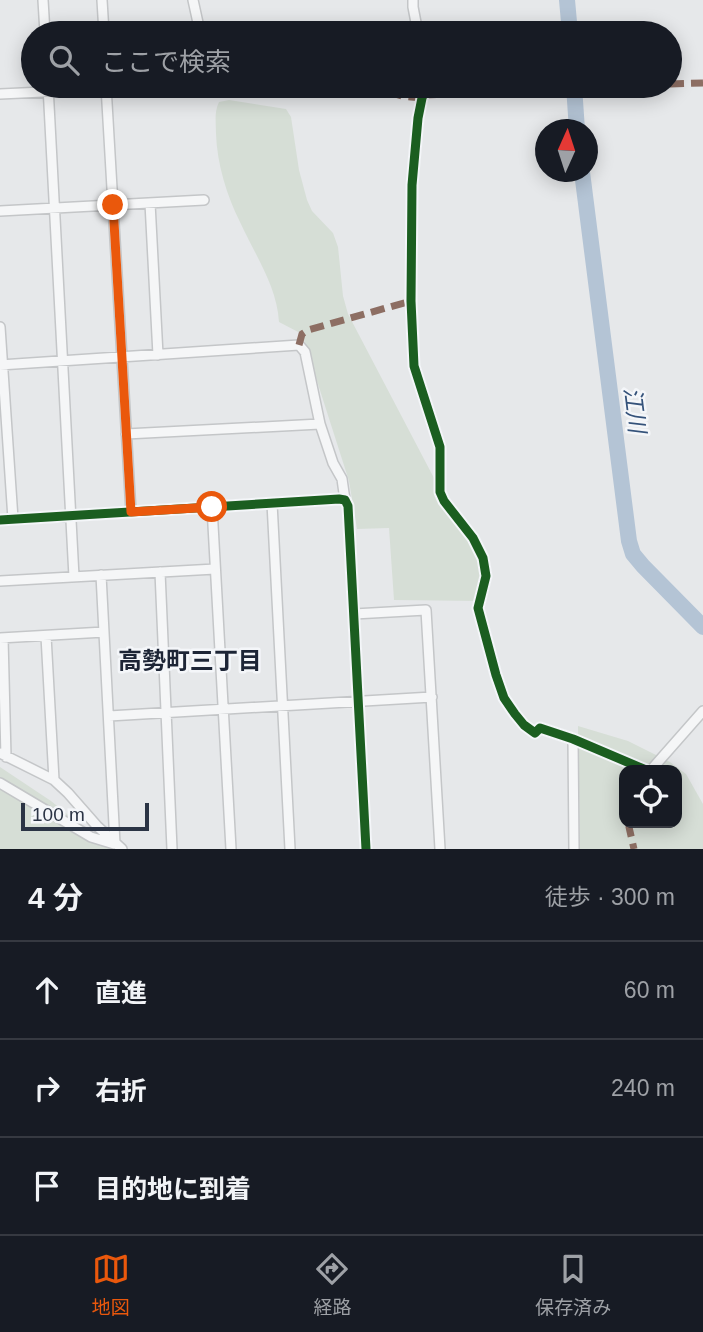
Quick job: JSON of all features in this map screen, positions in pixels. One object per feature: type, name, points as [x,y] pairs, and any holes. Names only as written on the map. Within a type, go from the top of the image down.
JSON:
[{"type":"street","points":[[43,0],[44,21]]},
{"type":"street","points":[[102,0],[103,21]]},
{"type":"street","points":[[193,0],[198,21]]},
{"type":"street","points":[[413,0],[416,21]]},
{"type":"street","points":[[0,94],[21,91]]},
{"type":"street","points":[[48,98],[74,577]]},
{"type":"street","points":[[107,98],[131,512]]},
{"type":"street","points":[[422,98],[412,185],[411,302],[414,366],[440,447],[440,492],[473,538],[483,558],[486,576],[478,608],[495,676],[504,698],[515,714],[535,733],[540,728],[636,765]]},
{"type":"street","points":[[0,211],[204,200]]},
{"type":"street","points":[[150,203],[158,355]]},
{"type":"street","points":[[0,327],[13,519]]},
{"type":"street","points":[[1,365],[299,345],[305,352],[320,424],[333,463],[342,479],[348,506],[366,849]]},
{"type":"street","points":[[126,434],[320,424]]},
{"type":"street","points":[[0,520],[345,500]]},
{"type":"street","points":[[272,503],[290,849]]},
{"type":"street","points":[[212,507],[231,849]]},
{"type":"street","points":[[0,581],[215,569]]},
{"type":"street","points":[[160,572],[172,849]]},
{"type":"street","points":[[101,575],[119,847]]},
{"type":"street","points":[[354,614],[426,610],[440,849]]},
{"type":"street","points":[[104,632],[1,638],[3,755],[54,780],[119,847]]},
{"type":"street","points":[[46,636],[54,780]]},
{"type":"street","points":[[109,716],[432,697]]},
{"type":"street","points":[[653,765],[703,711]]},
{"type":"street","points":[[573,739],[574,849]]},
{"type":"street","points":[[0,783],[91,837],[119,847]]},
{"type":"shaded area","points":[[229,100],[286,109],[291,117],[299,170],[307,200],[312,211],[333,233],[338,247],[343,296],[348,314],[435,480],[483,558],[480,601],[394,600],[389,528],[357,529],[349,481],[302,334],[279,322],[270,283],[227,191],[218,157],[216,114],[219,102]]},
{"type":"shaded area","points":[[578,726],[628,741],[674,765],[619,765],[619,828],[682,828],[682,771],[703,804],[703,849],[580,849]]},
{"type":"shaded area","points":[[0,767],[51,801],[110,849],[0,849]]},
{"type":"waterway","name":"江川","points":[[567,0],[569,21]]},
{"type":"waterway","name":"江川","points":[[575,98],[576,119]]},
{"type":"waterway","name":"江川","points":[[583,182],[629,541],[633,554],[643,566],[703,627]]},
{"type":"marked path","points":[[682,84],[703,83]]},
{"type":"marked path","points":[[299,345],[302,334],[308,330],[411,301]]},
{"type":"marked path","points":[[629,828],[634,849]]},
{"type":"cycle path","points":[[422,98],[412,185],[411,301],[414,366],[440,447],[440,492],[473,538],[483,558],[486,576],[478,608],[496,675],[504,698],[524,725],[535,733],[540,728],[634,765]]},
{"type":"cycle path","points":[[0,520],[345,500],[348,506],[366,849]]},
{"type":"district","name":"高勢町三丁目","points":[[190,660]]},
{"type":"route","points":[[113,205],[131,512],[212,507]]}]
